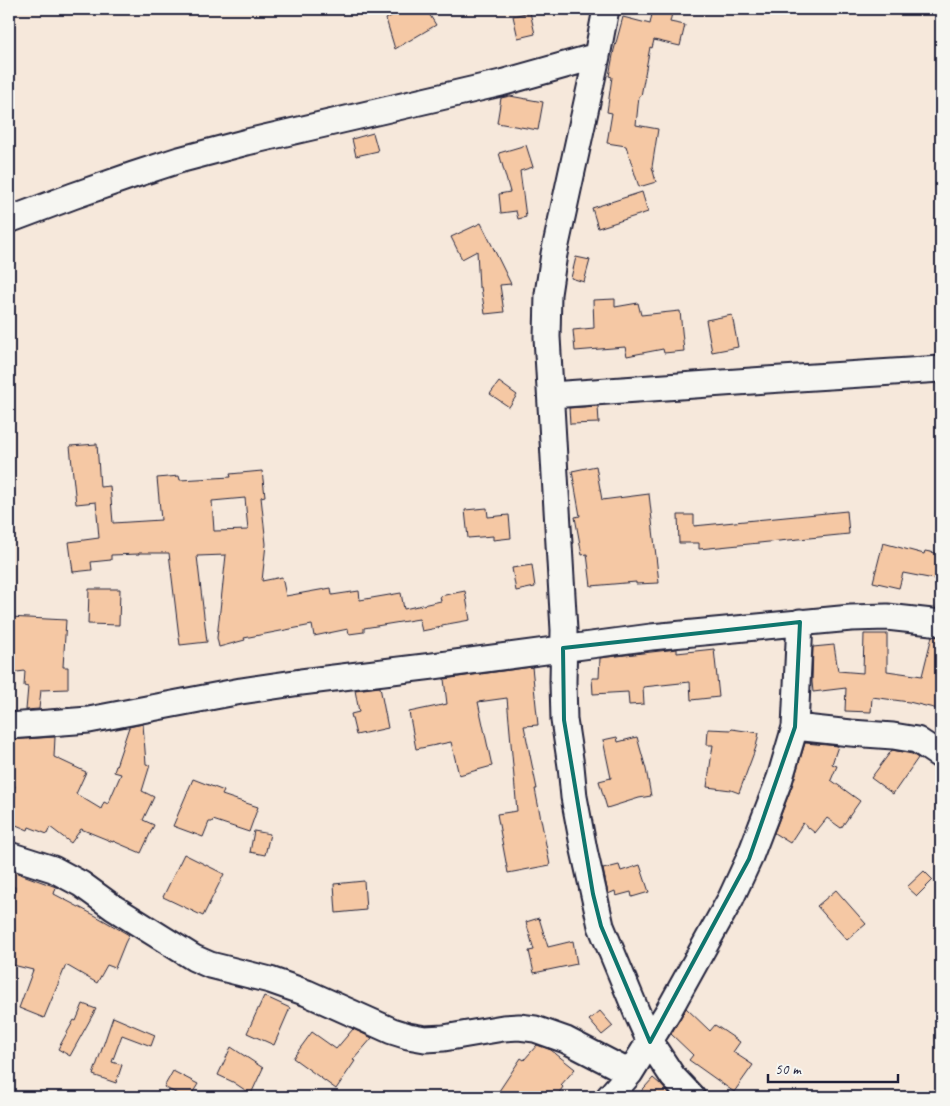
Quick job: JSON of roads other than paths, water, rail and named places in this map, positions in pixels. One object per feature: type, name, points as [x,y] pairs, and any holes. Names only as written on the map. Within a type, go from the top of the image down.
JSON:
[{"type":"street","points":[[606,9],[554,254],[548,294],[547,337],[564,630],[564,720],[572,766],[574,797],[587,868],[602,926],[650,1042],[673,1077],[692,1097]]},
{"type":"street","points":[[9,220],[133,175],[188,158],[247,142],[502,83],[597,56]]},
{"type":"street","points":[[550,396],[941,369]]},
{"type":"street","points":[[9,726],[89,720],[258,688],[651,636],[851,618],[887,617],[941,623]]},
{"type":"street","points":[[609,1097],[630,1073],[670,1010],[750,859],[780,778],[795,727],[800,622]]},
{"type":"street","points":[[795,727],[894,736],[916,740],[941,756]]},
{"type":"street","points":[[9,855],[67,876],[194,958],[210,965],[270,980],[307,993],[400,1034],[425,1039],[444,1038],[503,1028],[536,1029],[566,1040],[630,1073]]}]
